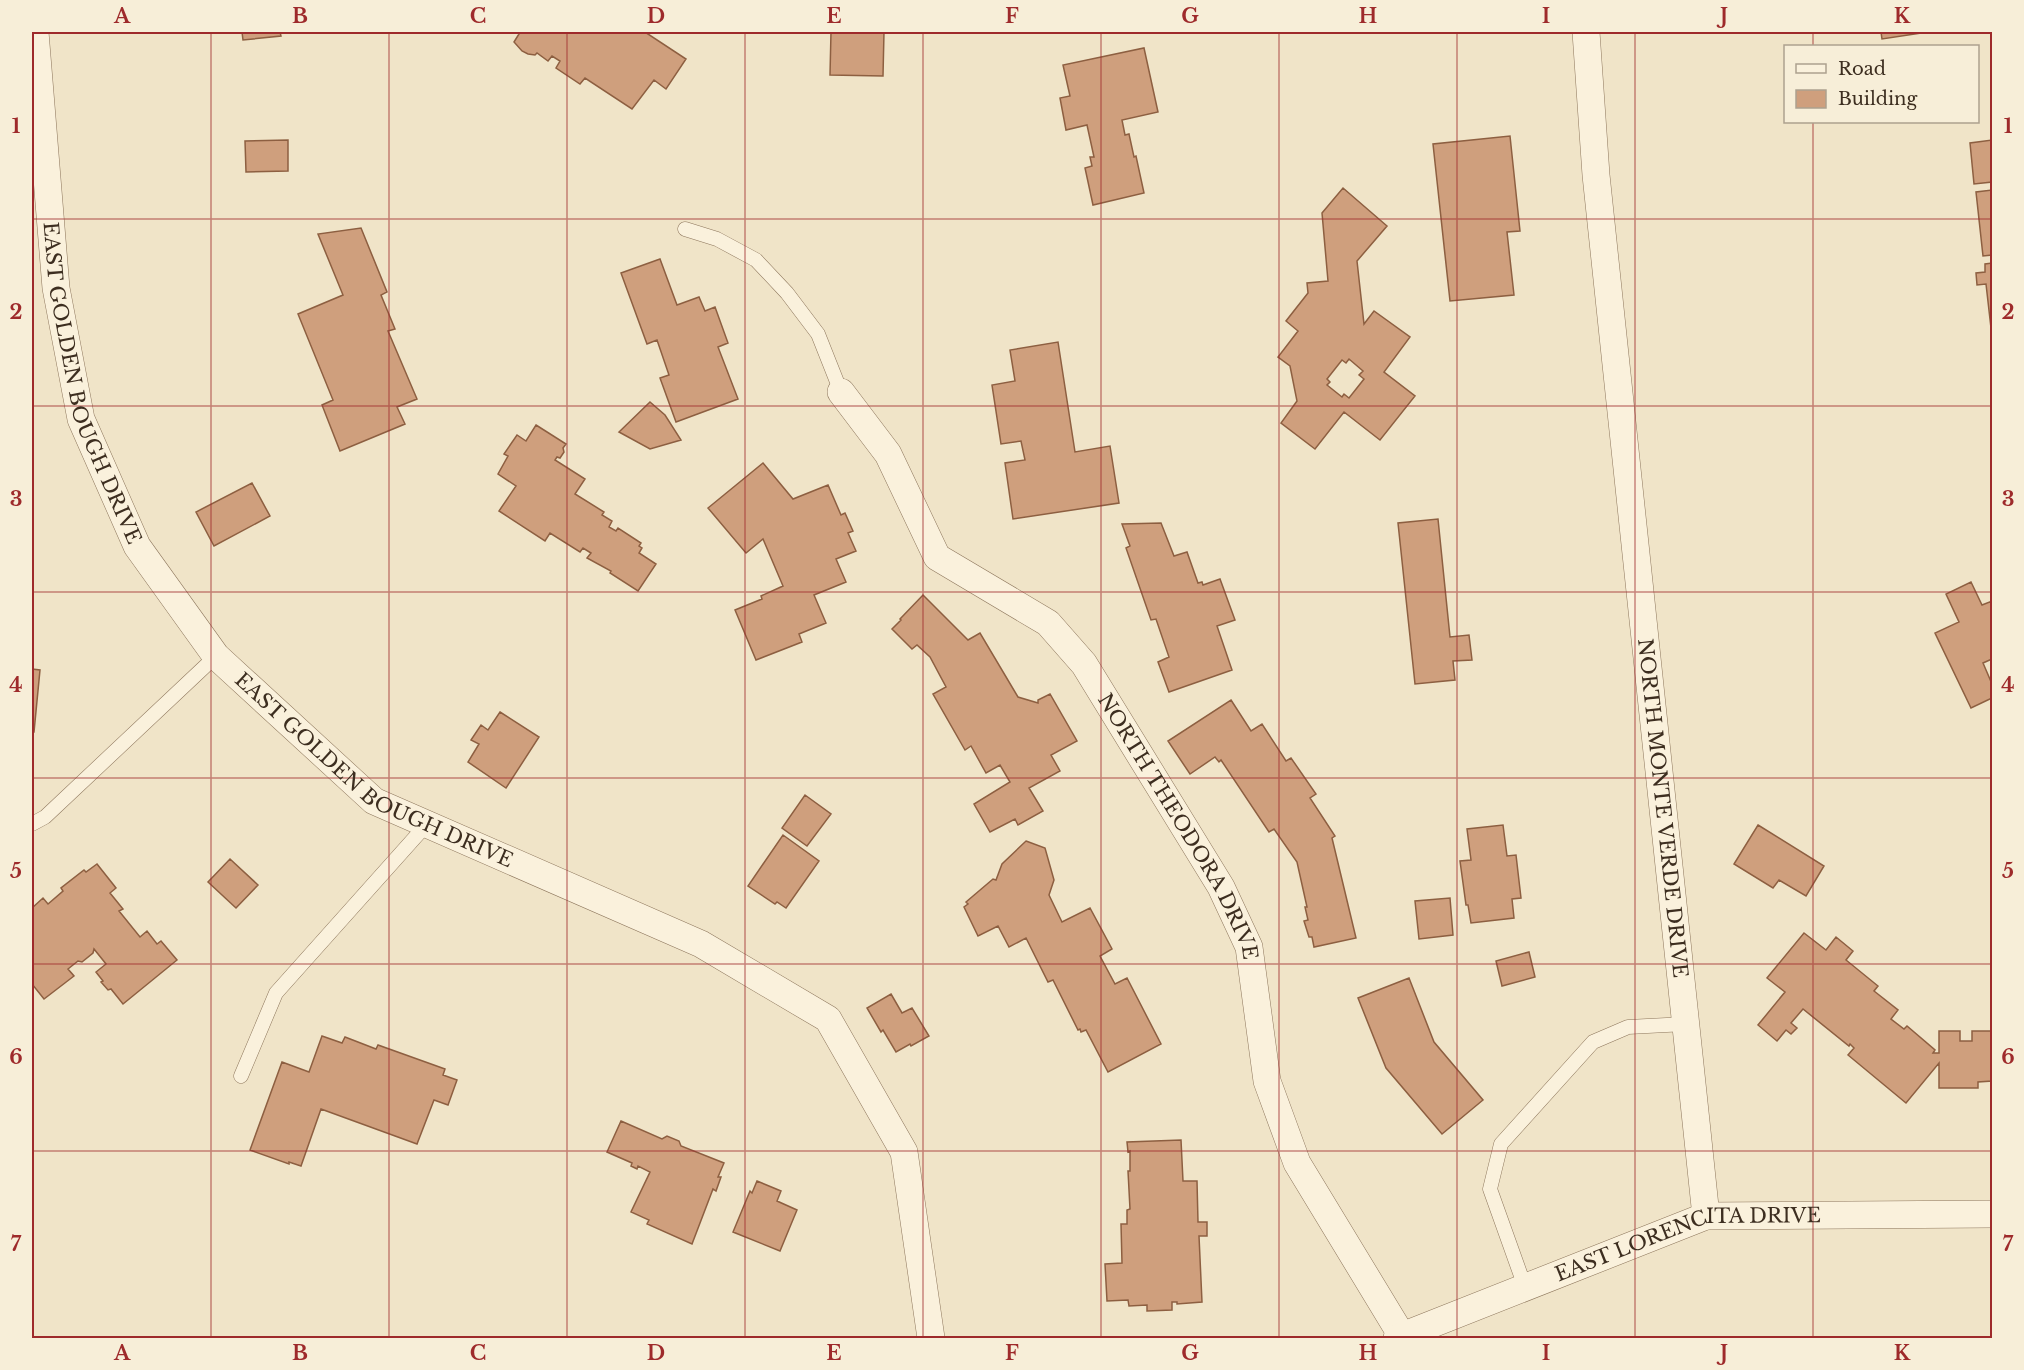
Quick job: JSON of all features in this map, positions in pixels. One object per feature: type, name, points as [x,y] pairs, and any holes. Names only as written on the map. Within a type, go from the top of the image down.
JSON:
[{"type":"street","name":"EAST GOLDEN BOUGH DRIVE","points":[[35,32],[56,288],[81,419],[137,546],[216,656],[374,801],[701,944],[828,1019],[904,1152],[931,1338]]},
{"type":"street","name":"NORTH MONTE VERDE DRIVE","points":[[1586,32],[1596,175],[1706,1216]]},
{"type":"street","name":"NORTH THEODORA DRIVE","points":[[841,392],[888,454],[937,557],[1048,623],[1084,664],[1221,886],[1249,947],[1267,1081],[1297,1163],[1400,1337]]},
{"type":"street","name":"EAST LORENCITA DRIVE","points":[[1400,1337],[1706,1216],[1992,1214]]},
{"type":"lane","points":[[685,229],[717,239],[756,260],[764,268],[787,293],[818,334],[841,392]]},
{"type":"lane","points":[[32,824],[45,817],[216,656]]},
{"type":"lane","points":[[241,1076],[276,993],[427,824]]},
{"type":"lane","points":[[1525,1287],[1490,1188],[1501,1144],[1593,1042],[1628,1027],[1686,1024]]},
{"type":"building","points":[[242,32],[280,32],[281,36],[243,40]]},
{"type":"building","points":[[516,32],[645,32],[686,59],[666,89],[654,80],[632,109],[585,78],[580,84],[556,68],[560,61],[552,56],[548,61],[537,53],[535,55],[522,51],[514,42],[519,34]]},
{"type":"building","points":[[831,32],[884,32],[883,76],[830,75]]},
{"type":"building","points":[[1881,32],[1928,32],[1882,39]]},
{"type":"building","points":[[1144,48],[1158,112],[1122,120],[1125,135],[1129,134],[1134,157],[1136,156],[1144,193],[1093,205],[1085,168],[1092,166],[1090,157],[1094,157],[1087,125],[1066,130],[1060,98],[1070,96],[1063,65]]},
{"type":"building","points":[[1510,136],[1520,231],[1507,232],[1514,295],[1450,301],[1433,144]]},
{"type":"building","points":[[288,140],[288,171],[246,172],[245,141]]},
{"type":"building","points":[[1992,140],[1992,182],[1974,184],[1970,143]]},
{"type":"building","points":[[1343,188],[1387,226],[1357,261],[1364,324],[1374,311],[1410,337],[1384,372],[1415,396],[1380,440],[1344,412],[1315,449],[1281,423],[1297,401],[1290,366],[1278,357],[1298,331],[1286,321],[1308,293],[1307,283],[1328,281],[1322,213]],"holes":[[[1349,359],[1363,371],[1359,375],[1364,379],[1349,398],[1344,394],[1342,397],[1327,385],[1330,382],[1327,379],[1342,360],[1346,363]]]},
{"type":"building","points":[[1992,190],[1992,255],[1983,256],[1976,192]]},
{"type":"building","points":[[361,228],[387,292],[381,295],[395,329],[388,331],[417,399],[397,407],[405,424],[340,451],[322,405],[333,400],[298,314],[343,295],[318,234]]},
{"type":"building","points":[[660,259],[677,305],[699,297],[705,311],[715,307],[728,343],[718,347],[738,399],[676,422],[660,378],[669,375],[657,340],[647,344],[621,273]]},
{"type":"building","points":[[1992,263],[1992,337],[1986,284],[1977,285],[1976,273],[1985,272],[1985,264]]},
{"type":"building","points":[[1058,342],[1075,452],[1110,446],[1119,503],[1013,519],[1005,463],[1025,460],[1021,441],[1001,444],[992,385],[1015,381],[1010,350]]},
{"type":"building","points":[[650,402],[665,415],[681,440],[650,449],[619,432]]},
{"type":"building","points":[[536,425],[566,444],[560,458],[557,457],[555,460],[585,479],[575,494],[604,512],[602,515],[612,521],[609,527],[616,531],[618,528],[641,543],[639,546],[642,548],[639,553],[656,564],[638,591],[610,573],[611,571],[587,558],[591,553],[583,548],[580,552],[550,533],[545,541],[499,511],[516,486],[498,474],[508,456],[504,454],[517,435],[526,441]]},
{"type":"building","points":[[763,463],[793,499],[828,485],[841,515],[845,513],[853,531],[848,533],[856,551],[836,559],[846,582],[814,595],[826,623],[799,634],[802,642],[756,660],[735,610],[762,599],[761,596],[783,586],[763,539],[746,553],[708,508]]},
{"type":"building","points":[[252,483],[270,516],[214,546],[196,512]]},
{"type":"building","points":[[1438,519],[1450,637],[1469,635],[1472,660],[1453,661],[1455,680],[1415,684],[1398,523]]},
{"type":"building","points":[[1161,523],[1174,556],[1187,552],[1198,583],[1202,582],[1203,585],[1220,579],[1235,620],[1217,626],[1232,670],[1169,692],[1158,662],[1169,657],[1156,619],[1151,620],[1126,548],[1130,546],[1122,524]]},
{"type":"building","points":[[1971,582],[1982,605],[1992,601],[1992,659],[1983,663],[1992,684],[1992,698],[1971,708],[1935,633],[1959,622],[1946,594]]},
{"type":"building","points":[[923,595],[968,640],[980,633],[1018,697],[1038,703],[1038,700],[1050,694],[1077,741],[1051,755],[1060,771],[1029,788],[1043,811],[1018,825],[1015,819],[990,832],[974,804],[1010,782],[1000,765],[986,773],[971,746],[965,750],[933,694],[946,687],[930,657],[917,645],[912,649],[892,629]]},
{"type":"building","points":[[32,669],[40,670],[34,732],[32,732]]},
{"type":"building","points":[[1231,700],[1251,731],[1262,724],[1286,761],[1291,758],[1316,794],[1310,798],[1335,836],[1332,838],[1356,938],[1314,947],[1304,921],[1308,920],[1305,907],[1307,907],[1297,862],[1274,829],[1269,832],[1221,760],[1219,762],[1215,757],[1190,774],[1168,741]]},
{"type":"building","points":[[500,712],[539,737],[506,788],[468,762],[479,744],[471,740],[481,725],[488,730]]},
{"type":"building","points":[[805,795],[831,814],[807,846],[782,828]]},
{"type":"building","points":[[1503,825],[1507,856],[1516,855],[1521,898],[1512,899],[1514,918],[1471,923],[1460,861],[1471,860],[1467,829]]},
{"type":"building","points":[[1758,825],[1824,866],[1806,896],[1779,880],[1773,888],[1734,864]]},
{"type":"building","points":[[783,835],[819,861],[786,908],[777,902],[775,904],[748,886]]},
{"type":"building","points":[[1026,841],[1045,848],[1054,880],[1049,895],[1062,922],[1090,908],[1112,949],[1100,956],[1115,984],[1127,978],[1161,1044],[1108,1072],[1086,1030],[1081,1032],[1080,1029],[1078,1030],[1053,980],[1048,982],[1026,938],[1009,947],[998,926],[978,936],[964,907],[968,904],[966,902],[993,879],[996,880],[1002,864]]},
{"type":"building","points":[[230,859],[258,885],[236,908],[208,882]]},
{"type":"building","points":[[97,864],[116,888],[110,893],[123,909],[119,911],[140,937],[147,931],[157,944],[161,941],[177,960],[123,1004],[111,989],[108,990],[101,982],[103,981],[96,972],[106,964],[94,949],[93,953],[82,962],[78,961],[68,969],[74,976],[44,999],[32,984],[32,908],[43,898],[48,904],[63,891],[61,888],[84,870],[86,872]]},
{"type":"building","points":[[1450,898],[1453,935],[1419,939],[1415,901]]},
{"type":"building","points":[[1804,933],[1826,950],[1836,937],[1853,951],[1846,960],[1878,986],[1874,991],[1898,1010],[1891,1019],[1904,1029],[1907,1026],[1935,1050],[1933,1053],[1939,1053],[1939,1031],[1960,1031],[1960,1041],[1972,1041],[1972,1031],[1992,1031],[1992,1081],[1978,1082],[1978,1088],[1939,1088],[1939,1063],[1906,1103],[1848,1055],[1854,1048],[1850,1044],[1849,1046],[1803,1009],[1791,1023],[1797,1028],[1791,1034],[1786,1030],[1777,1041],[1758,1025],[1785,992],[1767,978]]},
{"type":"building","points":[[1529,952],[1535,977],[1502,986],[1496,961]]},
{"type":"building","points":[[1409,978],[1434,1042],[1483,1100],[1442,1134],[1386,1068],[1358,998]]},
{"type":"building","points":[[891,994],[902,1013],[912,1008],[929,1036],[896,1052],[867,1008]]},
{"type":"building","points":[[322,1036],[342,1043],[345,1037],[376,1049],[378,1045],[445,1069],[443,1075],[457,1080],[448,1105],[434,1100],[417,1144],[321,1109],[301,1166],[250,1150],[282,1062],[309,1072]]},
{"type":"building","points":[[621,1121],[662,1139],[667,1136],[679,1141],[681,1146],[724,1163],[718,1177],[721,1177],[716,1191],[713,1189],[692,1244],[647,1224],[649,1220],[631,1212],[650,1172],[638,1166],[637,1169],[631,1166],[632,1163],[607,1152]]},
{"type":"building","points":[[1181,1140],[1183,1181],[1197,1181],[1198,1222],[1207,1222],[1207,1236],[1199,1236],[1202,1302],[1177,1304],[1177,1302],[1172,1302],[1172,1310],[1147,1311],[1147,1305],[1129,1306],[1128,1300],[1107,1301],[1105,1264],[1122,1263],[1121,1224],[1127,1224],[1127,1210],[1130,1209],[1128,1171],[1130,1171],[1130,1151],[1128,1152],[1127,1142]]},
{"type":"building","points":[[757,1181],[781,1191],[777,1201],[797,1210],[780,1251],[733,1232],[750,1191],[752,1193]]}]
